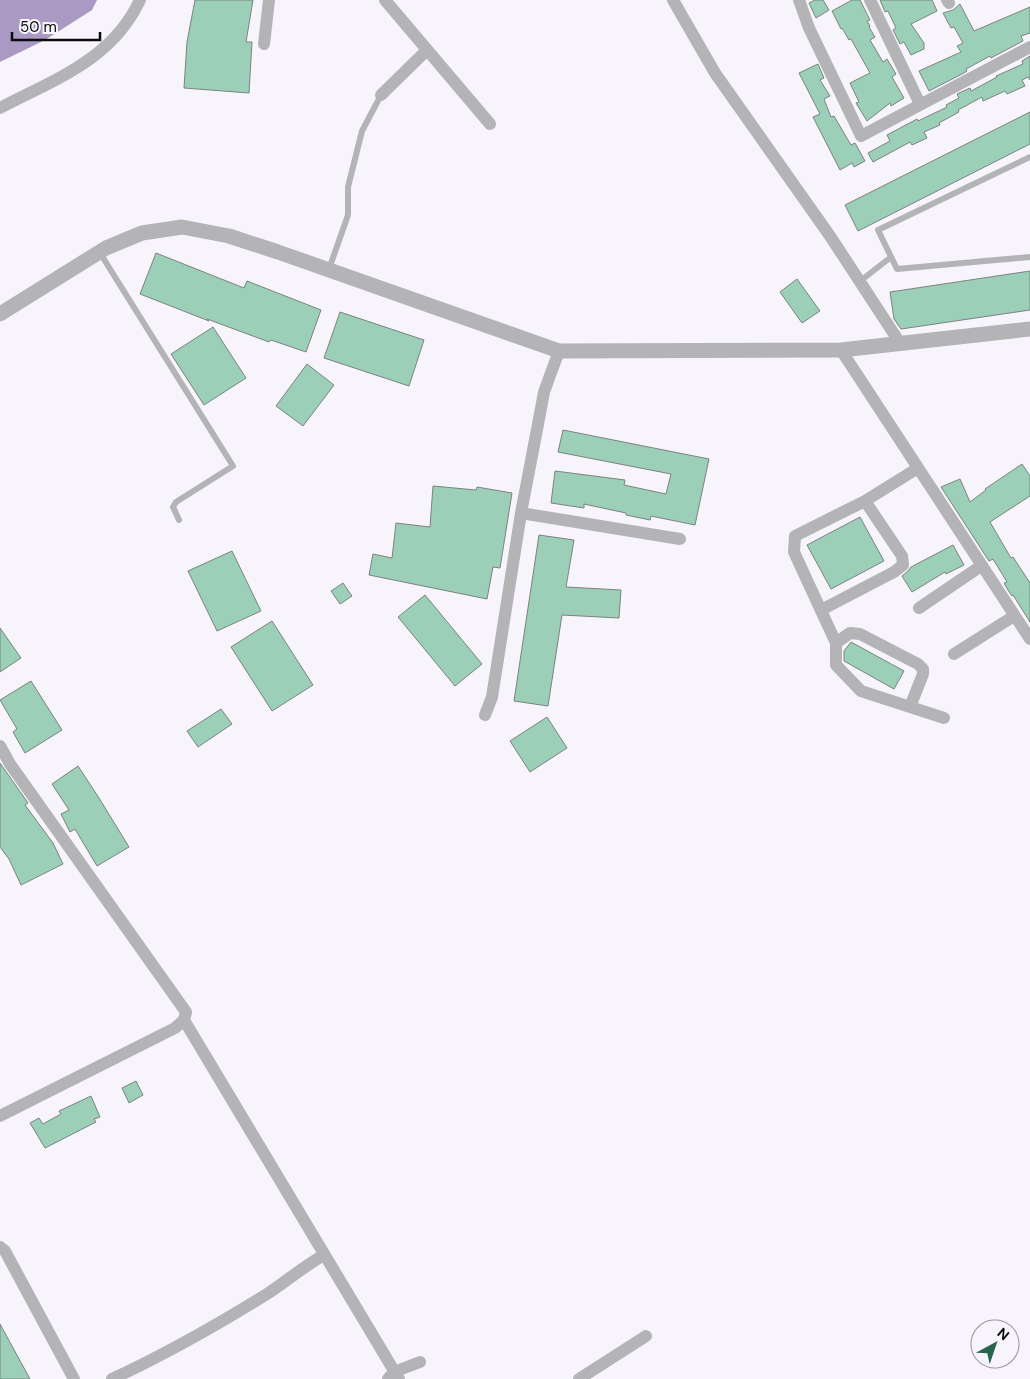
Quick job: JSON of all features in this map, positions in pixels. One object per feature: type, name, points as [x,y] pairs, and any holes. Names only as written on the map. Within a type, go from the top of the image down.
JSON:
[{"type":"street","points":[[0,108],[83,65],[105,49],[125,27],[140,0]]},
{"type":"street","points":[[264,44],[269,0]]},
{"type":"street","points":[[385,0],[490,124]]},
{"type":"street","points":[[673,0],[715,73],[830,236],[900,343]]},
{"type":"street","points":[[799,0],[809,28],[861,136],[1030,47]]},
{"type":"street","points":[[870,0],[920,104]]},
{"type":"street","points":[[381,96],[427,50]]},
{"type":"street","points":[[0,314],[99,252],[142,233],[182,227],[229,236],[559,351],[841,350],[1030,329]]},
{"type":"street","points":[[841,350],[1030,639]]},
{"type":"street","points":[[486,715],[492,697],[544,392],[559,351]]},
{"type":"street","points":[[918,468],[865,501],[795,536],[794,552],[836,642],[836,665],[861,691],[944,718]]},
{"type":"street","points":[[821,610],[894,572],[903,565],[902,556],[865,501]]},
{"type":"street","points":[[522,513],[680,539]]},
{"type":"street","points":[[919,608],[981,566]]},
{"type":"street","points":[[954,654],[1014,616]]},
{"type":"street","points":[[836,642],[850,633],[860,634],[918,664],[923,669],[923,674],[910,707]]},
{"type":"street","points":[[0,746],[16,772],[186,1012],[184,1020],[175,1028],[0,1116]]},
{"type":"street","points":[[184,1020],[324,1255],[393,1377],[420,1362]]},
{"type":"street","points":[[0,1247],[5,1251],[74,1379]]},
{"type":"street","points":[[112,1379],[140,1366],[226,1319],[324,1255]]},
{"type":"street","points":[[579,1379],[646,1336]]},
{"type":"lane","points":[[329,270],[348,215],[348,187],[362,131],[381,96]]},
{"type":"lane","points":[[1030,157],[878,230],[897,269],[1030,257]]},
{"type":"lane","points":[[99,252],[233,466],[176,502],[173,507],[179,520]]},
{"type":"lane","points":[[859,282],[891,258]]},
{"type":"shaded area","points":[[0,0],[97,0],[92,10],[45,40],[0,62]]},
{"type":"building","points":[[195,0],[253,0],[246,42],[252,42],[249,93],[184,88],[187,42]]},
{"type":"building","points":[[815,0],[823,0],[829,10],[816,18],[809,3]]},
{"type":"building","points":[[852,0],[860,0],[870,20],[867,21],[869,27],[875,37],[870,40],[883,62],[887,59],[896,74],[892,77],[904,98],[891,106],[890,103],[867,121],[856,103],[859,102],[850,83],[870,73],[851,39],[849,40],[841,29],[832,11]]},
{"type":"building","points":[[880,0],[932,0],[937,11],[911,24],[924,43],[924,49],[911,55],[904,42],[900,44],[893,30],[896,28],[888,11],[885,12]]},
{"type":"building","points":[[960,4],[974,31],[1030,7],[1030,33],[1021,36],[1023,41],[991,58],[990,56],[966,69],[967,71],[962,74],[929,91],[919,71],[961,52],[957,46],[963,43],[954,27],[951,28],[943,13],[953,10]]},
{"type":"building","points":[[1030,56],[1030,80],[1028,77],[1022,80],[1025,86],[1007,94],[1005,91],[983,101],[982,97],[958,110],[959,112],[939,123],[940,125],[924,132],[927,138],[912,145],[910,142],[873,162],[868,153],[890,141],[887,135],[917,119],[918,121],[947,107],[946,105],[959,98],[957,94],[970,88],[971,91],[996,76],[1023,64],[1022,61]]},
{"type":"building","points":[[818,64],[824,78],[820,80],[830,96],[824,99],[831,117],[834,116],[851,145],[855,143],[865,161],[854,167],[852,163],[840,170],[813,117],[820,114],[799,73]]},
{"type":"building","points":[[1030,112],[1030,144],[858,231],[845,205]]},
{"type":"building","points":[[156,253],[244,288],[247,281],[321,310],[306,352],[271,340],[269,342],[140,294]]},
{"type":"building","points":[[1030,271],[1030,310],[901,329],[894,319],[890,292]]},
{"type":"building","points":[[797,279],[820,311],[802,323],[780,292]]},
{"type":"building","points":[[340,312],[424,340],[409,386],[324,358]]},
{"type":"building","points":[[213,327],[246,378],[204,405],[171,354]]},
{"type":"building","points":[[307,364],[334,385],[303,426],[276,406]]},
{"type":"building","points":[[563,430],[709,459],[695,525],[651,516],[650,520],[584,504],[584,508],[551,503],[555,471],[625,480],[624,485],[666,494],[671,474],[558,452]]},
{"type":"building","points":[[1022,464],[1030,476],[1030,496],[990,522],[1011,558],[1013,557],[1030,583],[1030,622],[1008,590],[1004,583],[1007,582],[993,559],[989,561],[941,487],[960,479],[970,502],[985,489]]},
{"type":"building","points":[[433,486],[476,490],[477,487],[512,493],[500,568],[493,567],[487,599],[369,575],[373,554],[392,558],[396,523],[430,527]]},
{"type":"building","points":[[860,517],[884,561],[831,589],[807,545]]},
{"type":"building","points":[[539,535],[574,540],[566,587],[621,590],[619,618],[562,615],[548,706],[514,701]]},
{"type":"building","points":[[953,545],[964,565],[946,574],[945,572],[912,592],[902,576],[911,567]]},
{"type":"building","points":[[232,551],[261,611],[217,631],[188,571]]},
{"type":"building","points":[[343,583],[352,596],[340,604],[331,591]]},
{"type":"building","points":[[425,595],[482,664],[455,686],[398,617]]},
{"type":"building","points":[[272,621],[313,685],[272,711],[231,647]]},
{"type":"building","points":[[0,628],[21,658],[0,672]]},
{"type":"building","points":[[851,642],[904,671],[894,689],[844,661],[844,651]]},
{"type":"building","points":[[31,681],[62,730],[25,753],[13,732],[17,729],[0,700]]},
{"type":"building","points":[[221,709],[232,724],[198,747],[187,731]]},
{"type":"building","points":[[547,717],[567,748],[530,772],[510,741]]},
{"type":"building","points":[[0,763],[28,803],[25,805],[53,843],[63,864],[21,885],[9,859],[0,847]]},
{"type":"building","points":[[78,766],[129,847],[97,866],[75,829],[70,832],[61,814],[69,810],[52,784]]},
{"type":"building","points":[[136,1081],[143,1095],[129,1103],[122,1088]]},
{"type":"building","points":[[91,1096],[100,1117],[94,1119],[96,1122],[45,1148],[30,1123],[39,1118],[43,1124],[61,1114],[59,1111]]},
{"type":"building","points":[[0,1324],[30,1379],[0,1379]]}]
